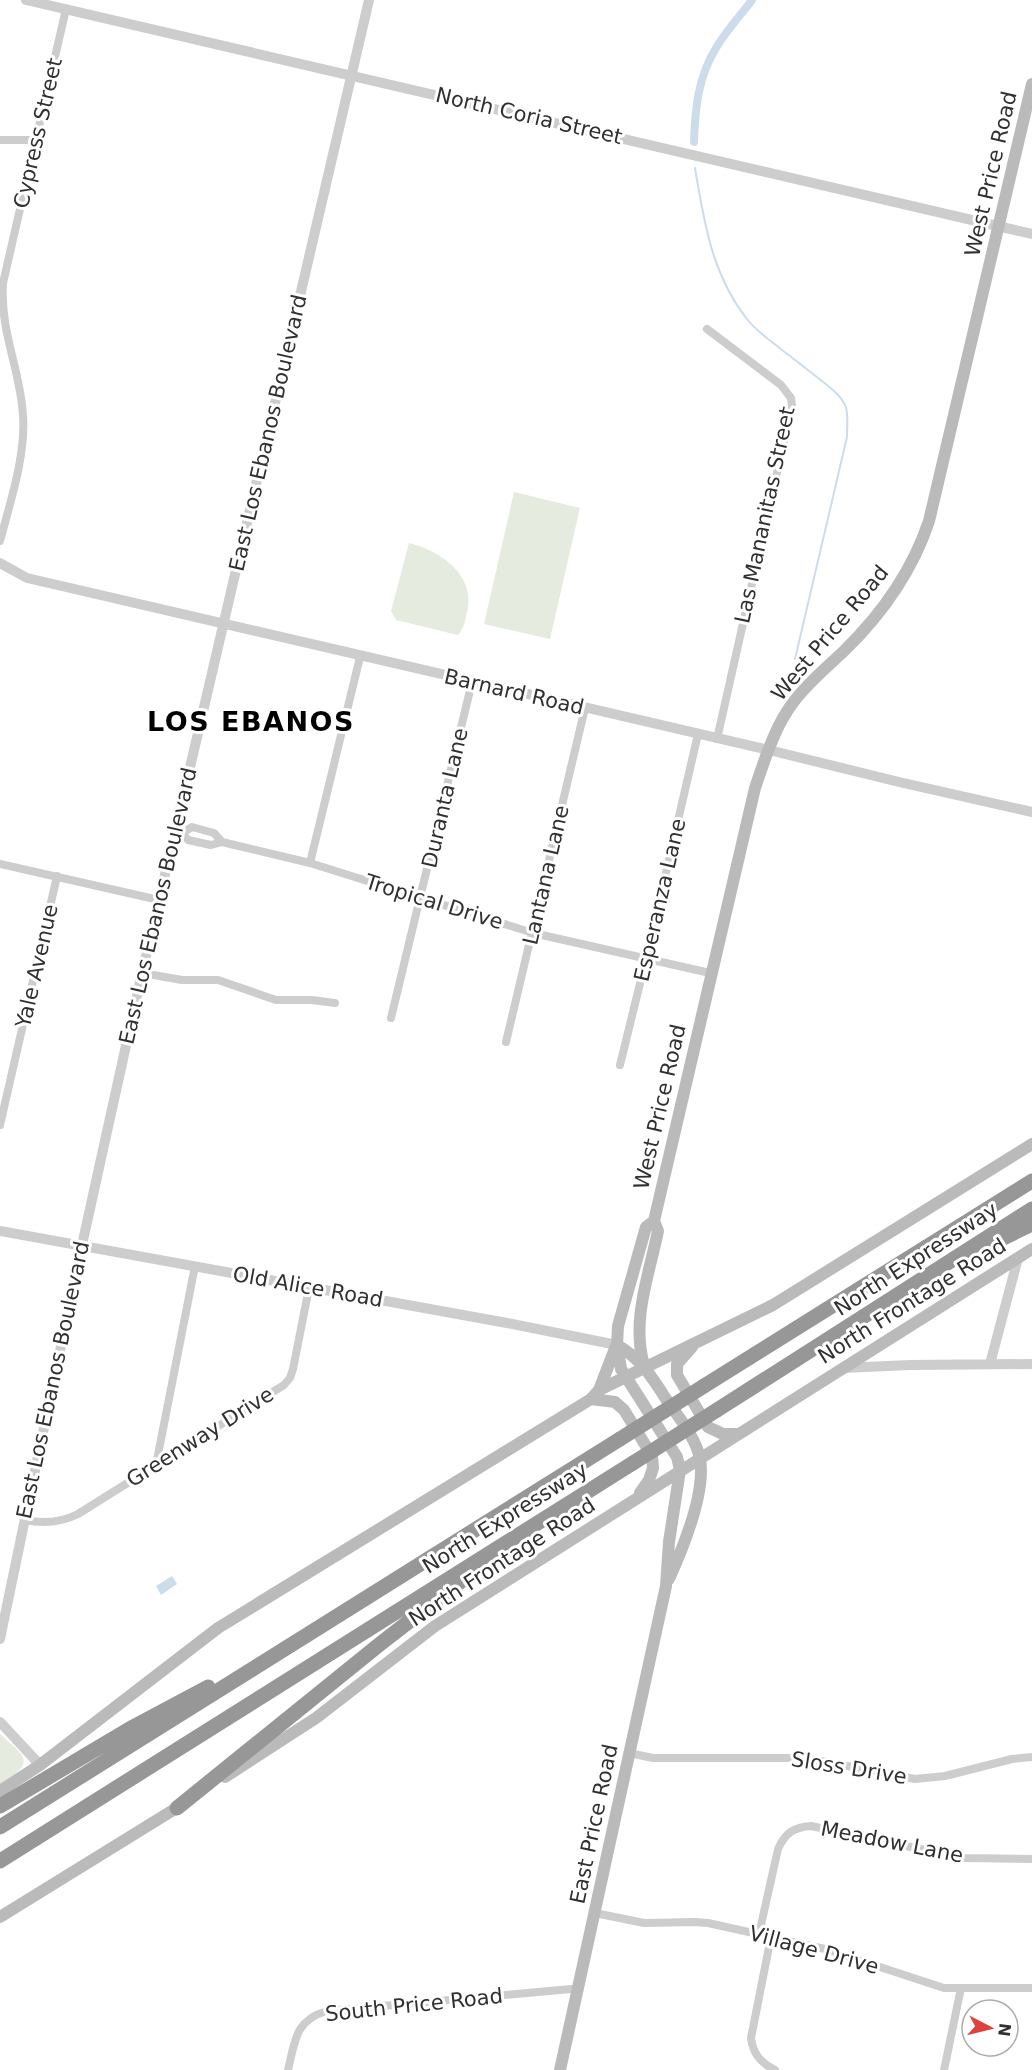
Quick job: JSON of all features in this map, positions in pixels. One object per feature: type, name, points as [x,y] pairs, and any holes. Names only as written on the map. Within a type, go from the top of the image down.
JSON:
[{"type":"highway","points":[[929,1245],[978,1204],[1032,1168]]},
{"type":"highway","name":"North Expressway","points":[[0,1827],[1032,1181]]},
{"type":"highway","name":"North Expressway","points":[[0,1861],[849,1327],[1032,1209]]},
{"type":"highway","points":[[933,1271],[1032,1224]]},
{"type":"highway","points":[[177,1808],[380,1644],[537,1522]]},
{"type":"highway","points":[[0,1806],[134,1726],[327,1623]]},
{"type":"main road","name":"West Price Road","points":[[626,1376],[619,1362],[618,1326],[646,1227],[654,1221],[755,788],[769,750],[793,702],[814,678],[857,637],[887,602],[908,571],[923,538],[938,489],[1032,84]]},
{"type":"main road","name":"North Expressway","points":[[0,1791],[40,1765],[218,1628],[595,1394],[644,1366],[773,1305],[1032,1144]]},
{"type":"main road","points":[[644,1366],[638,1330],[658,1231],[654,1221]]},
{"type":"main road","name":"North Frontage Road","points":[[0,1917],[177,1808],[316,1718],[435,1626],[1032,1249]]},
{"type":"main road","points":[[700,1339],[680,1359],[677,1364],[677,1375],[708,1427],[723,1434],[738,1434]]},
{"type":"main road","points":[[634,1501],[649,1480],[653,1468],[652,1456],[624,1410],[615,1402],[595,1394],[617,1345],[644,1366]]},
{"type":"main road","name":"East Price Road","points":[[644,1366],[693,1440],[700,1458],[695,1509],[686,1543],[666,1586]]},
{"type":"main road","points":[[626,1376],[677,1456],[680,1470]]},
{"type":"main road","points":[[695,1509],[710,1463],[724,1444]]},
{"type":"main road","name":"East Price Road","points":[[560,2070],[666,1586],[669,1542],[680,1470]]},
{"type":"street","name":"North Coria Street","points":[[26,0],[1032,234]]},
{"type":"street","name":"East Los Ebanos Boulevard","points":[[0,1639],[82,1245],[142,973],[159,900],[179,832],[223,624],[369,0]]},
{"type":"street","name":"Cypress Street","points":[[0,542],[19,461],[23,433],[22,403],[3,341],[1,309],[3,283],[66,9]]},
{"type":"street","points":[[0,140],[36,140]]},
{"type":"street","name":"Las Mananitas Street","points":[[707,329],[781,385],[791,398],[792,406],[717,739]]},
{"type":"street","name":"Barnard Road","points":[[0,563],[27,578],[1032,812]]},
{"type":"street","points":[[310,863],[360,657]]},
{"type":"street","name":"Duranta Lane","points":[[391,1018],[472,682]]},
{"type":"street","name":"Lantana Lane","points":[[506,1041],[585,708]]},
{"type":"street","name":"Esperanza Lane","points":[[620,1065],[698,734]]},
{"type":"street","name":"Tropical Drive","points":[[222,842],[214,833],[192,827],[179,832],[188,840],[211,844],[222,842],[310,863],[533,933],[710,973]]},
{"type":"street","points":[[0,864],[159,900]]},
{"type":"street","name":"Yale Avenue","points":[[0,1125],[57,876]]},
{"type":"street","points":[[142,973],[182,980],[218,980],[276,1000],[312,999],[335,1003]]},
{"type":"street","name":"Old Alice Road","points":[[0,1231],[617,1345]]},
{"type":"street","points":[[990,1364],[1018,1258]]},
{"type":"street","points":[[156,1465],[195,1266]]},
{"type":"street","name":"Greenway Drive","points":[[24,1520],[50,1522],[68,1518],[284,1385],[293,1369],[309,1288]]},
{"type":"street","points":[[843,1368],[1032,1364]]},
{"type":"street","points":[[0,1722],[40,1765]]},
{"type":"street","name":"Sloss Drive","points":[[629,1753],[653,1758],[806,1758],[915,1779],[945,1776],[1012,1759],[1032,1757]]},
{"type":"street","name":"Meadow Lane","points":[[759,1934],[778,1849],[783,1838],[794,1829],[811,1826],[963,1858],[1032,1859]]},
{"type":"street","name":"Village Drive","points":[[595,1913],[644,1923],[708,1923],[847,1955],[932,1985],[961,1988],[1032,1988]]},
{"type":"street","points":[[771,1937],[751,2038],[755,2054],[775,2070]]},
{"type":"street","points":[[944,2070],[961,1988]]},
{"type":"street","name":"South Price Road","points":[[288,2070],[299,2029],[315,2014],[327,2011],[577,1990]]},
{"type":"shaded area","points":[[514,492],[580,508],[550,639],[484,624]]},
{"type":"shaded area","points":[[409,543],[433,552],[444,559],[461,576],[468,599],[464,624],[458,635],[396,620],[391,611]]},
{"type":"shaded area","points":[[0,1734],[24,1760],[19,1770],[0,1784]]},
{"type":"water","points":[[172,1576],[177,1584],[161,1595],[156,1586]]},
{"type":"waterway","points":[[694,142],[697,105],[705,70],[720,42],[752,0]]},
{"type":"waterway","points":[[695,168],[711,247],[725,284],[735,302],[759,331],[833,390],[843,401],[847,411],[847,437],[795,659]]},
{"type":"district","name":"LOS EBANOS","points":[[251,721]]}]
